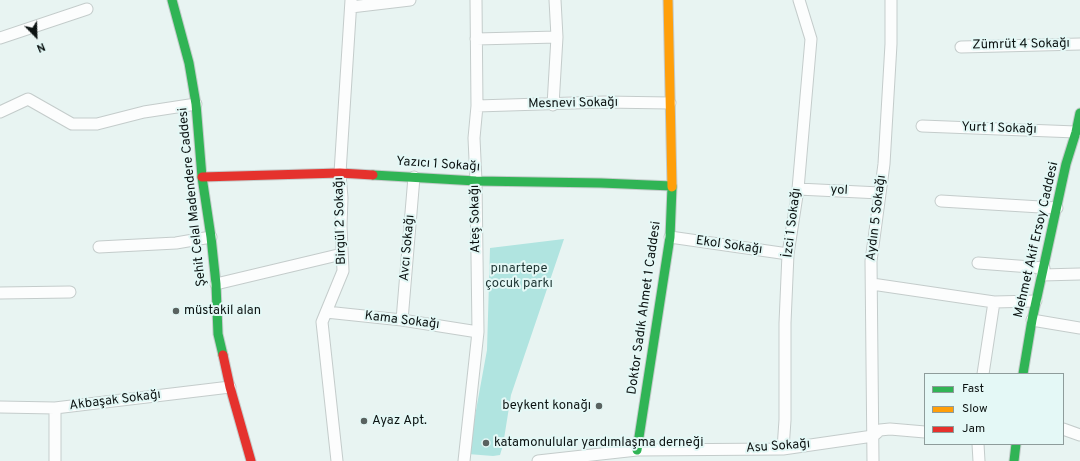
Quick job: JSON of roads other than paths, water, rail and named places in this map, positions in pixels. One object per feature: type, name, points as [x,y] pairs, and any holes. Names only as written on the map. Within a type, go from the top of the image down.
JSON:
[{"type":"street","name":"Şehit Celal Madendere Caddesi","points":[[172,0],[189,63],[196,104],[202,177],[216,284],[218,334],[230,387],[251,461]]},
{"type":"street","points":[[351,3],[410,0]]},
{"type":"street","name":"Ateş Sokağı","points":[[464,461],[478,332],[474,138],[477,106],[476,0]]},
{"type":"street","points":[[553,104],[557,37],[555,0]]},
{"type":"street","name":"Doktor Sadık Ahmet 1 Caddesi","points":[[637,450],[670,237],[672,186],[668,0]]},
{"type":"street","name":"İzci 1 Sokağı","points":[[783,449],[785,420],[785,323],[788,254],[798,189],[811,39],[799,0]]},
{"type":"street","name":"Aydın 5 Sokağı","points":[[873,461],[871,261],[884,164],[891,0]]},
{"type":"street","name":"Birgül 2 Sokağı","points":[[337,461],[322,322],[343,271],[341,226],[342,198],[340,172],[351,3]]},
{"type":"street","points":[[0,38],[87,9]]},
{"type":"street","points":[[476,39],[557,37]]},
{"type":"street","name":"Zümrüt 4 Sokağı","points":[[961,47],[1080,44]]},
{"type":"street","points":[[0,112],[28,99],[72,124],[97,124],[144,112],[196,104]]},
{"type":"street","name":"Mesnevi Sokağı","points":[[477,106],[604,102],[670,104]]},
{"type":"street","name":"Mehmet Akif Ersoy Caddesi","points":[[1023,373],[1026,346],[1066,164],[1080,113]]},
{"type":"street","name":"Yurt 1 Sokağı","points":[[922,126],[1076,132]]},
{"type":"street","name":"Yazıcı 1 Sokağı","points":[[202,177],[340,172],[476,181],[672,186]]},
{"type":"street","name":"Avcı Sokağı","points":[[402,320],[414,176]]},
{"type":"street","name":"yol","points":[[798,189],[880,193]]},
{"type":"street","points":[[941,201],[1057,208]]},
{"type":"street","points":[[99,247],[176,243],[211,237]]},
{"type":"street","name":"Ekol Sokağı","points":[[670,237],[788,254]]},
{"type":"street","points":[[216,284],[342,254]]},
{"type":"street","points":[[978,263],[1043,272],[1080,274]]},
{"type":"street","points":[[872,284],[994,302],[1036,301]]},
{"type":"street","points":[[0,293],[70,292]]},
{"type":"street","points":[[983,373],[994,302]]},
{"type":"street","name":"Kama Sokağı","points":[[326,312],[402,320],[478,332]]},
{"type":"street","points":[[1032,320],[1080,328]]},
{"type":"street","name":"Akbaşak Sokağı","points":[[0,407],[55,408],[230,387]]},
{"type":"street","points":[[55,408],[56,461]]},
{"type":"street","name":"Asu Sokağı","points":[[538,461],[637,450],[783,449],[873,436],[880,430],[890,429],[924,432]]},
{"type":"street","points":[[1064,429],[1080,435]]},
{"type":"street","points":[[978,445],[979,461]]},
{"type":"street","points":[[1014,461],[1016,445]]},
{"type":"street","points":[[683,450],[688,461]]},
{"type":"place","name":"müstakil alan","points":[[176,311]]},
{"type":"place","name":"beykent konağı","points":[[599,406]]},
{"type":"place","name":"Ayaz Apt.","points":[[364,421]]},
{"type":"place","name":"katamonulular yardımlaşma derneği","points":[[486,443]]},
{"type":"park label","name":"pınartepe çocuk parkı","points":[[519,276]]}]
